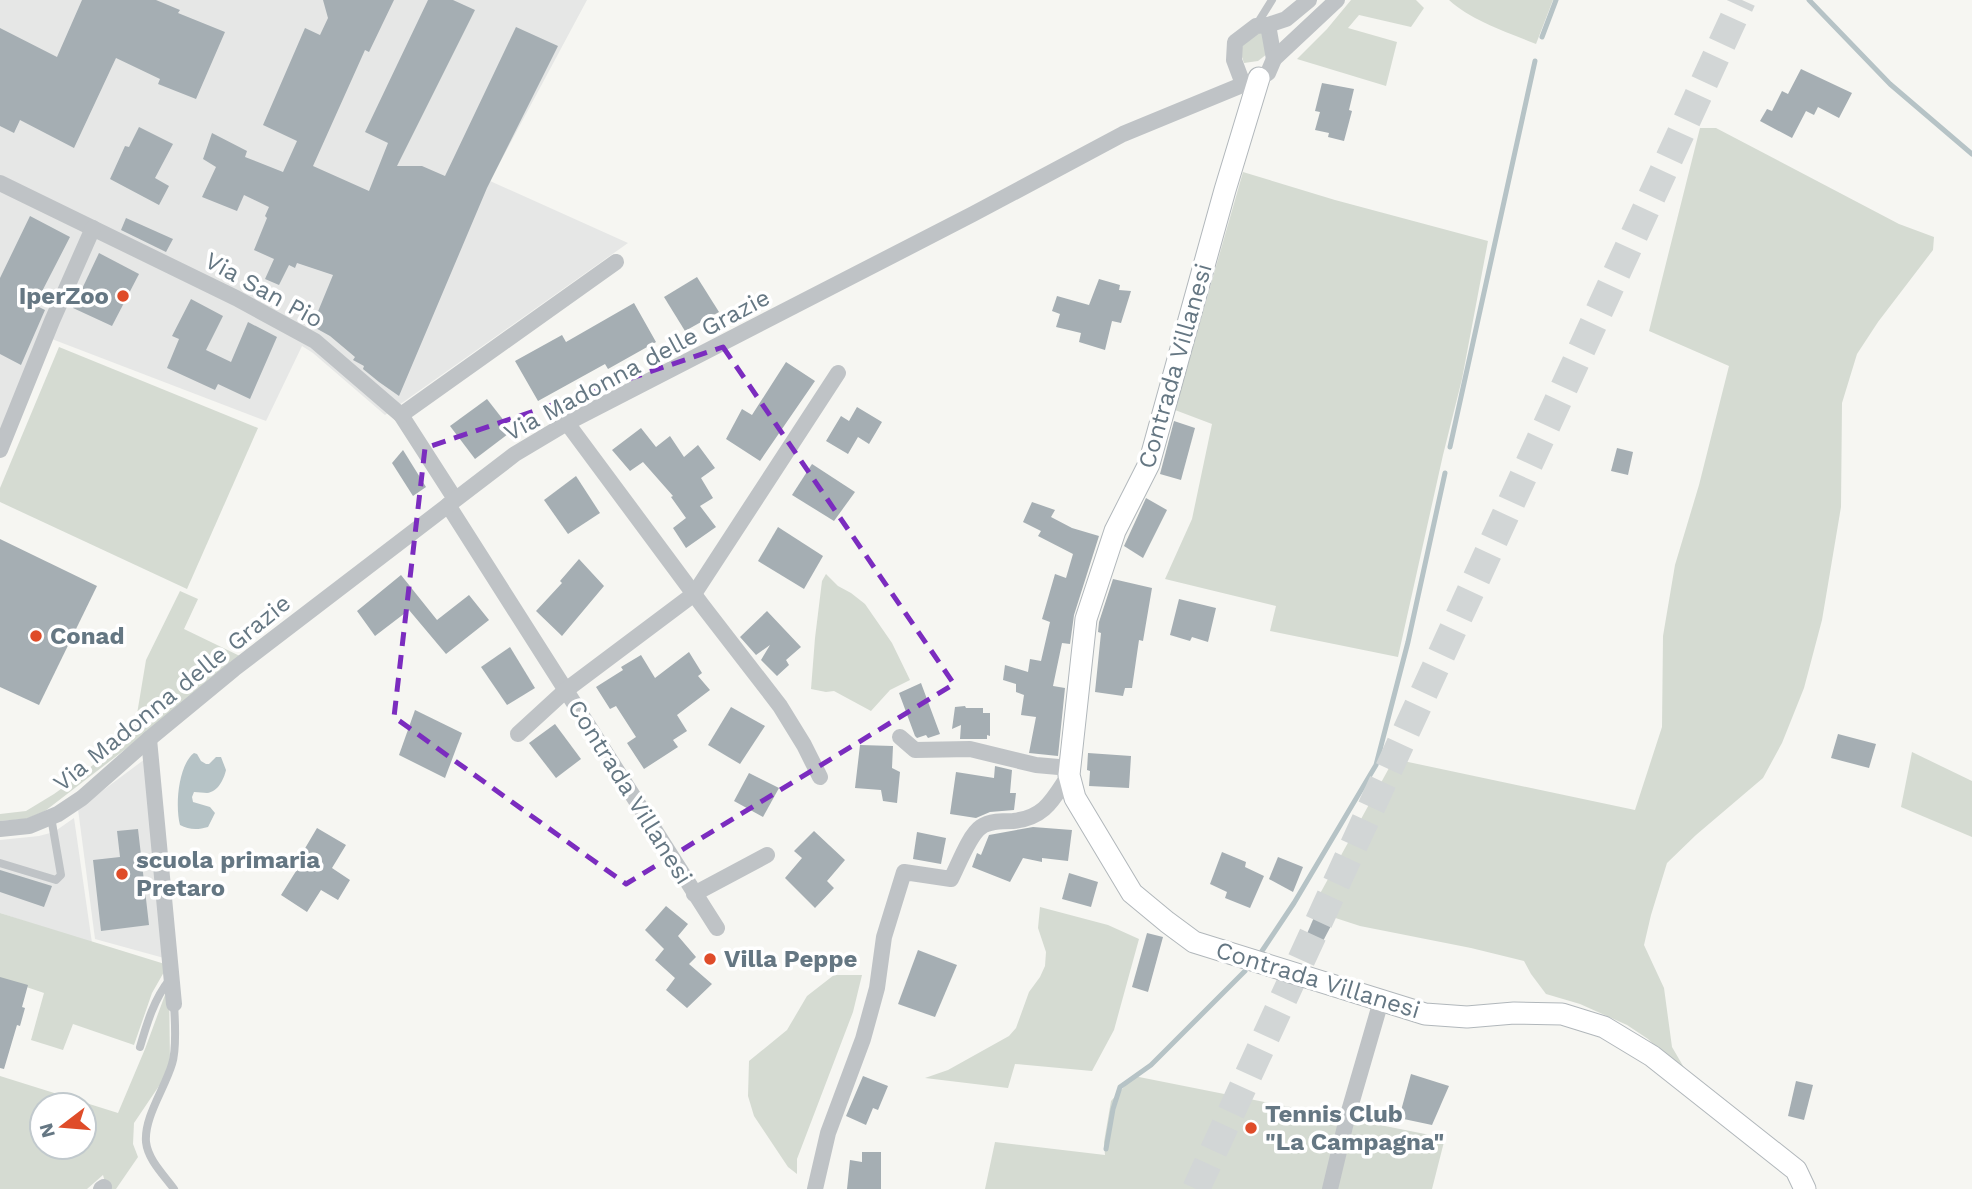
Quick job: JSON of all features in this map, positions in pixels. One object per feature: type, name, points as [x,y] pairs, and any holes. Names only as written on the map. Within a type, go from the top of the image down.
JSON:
[{"type":"street","points":[[1309,0],[1286,19],[1262,25],[1235,42],[1234,60],[1251,81],[1268,73],[1274,59],[1336,0]]},
{"type":"street","points":[[1262,25],[1274,59]]},
{"type":"street","name":"Via Madonna delle Grazie","points":[[0,829],[29,827],[82,798],[234,669],[515,454],[567,424],[1124,134],[1251,81]]},
{"type":"street","name":"Contrada Villanesi","points":[[1251,81],[1225,190],[1149,464],[1115,531],[1086,619],[1069,772],[1075,798],[1132,893],[1194,942],[1425,1014],[1467,1017],[1514,1013],[1562,1014],[1604,1027],[1652,1056],[1790,1165],[1796,1170],[1805,1189]]},
{"type":"street","name":"Via San Pio","points":[[0,183],[236,298],[315,341],[401,415],[451,502]]},
{"type":"street","points":[[0,450],[93,228]]},
{"type":"street","points":[[401,415],[616,262]]},
{"type":"street","name":"Contrada Villanesi","points":[[518,734],[566,690],[694,594],[838,373]]},
{"type":"street","points":[[567,424],[780,706],[820,777]]},
{"type":"street","name":"Contrada Villanesi","points":[[451,502],[717,928]]},
{"type":"street","points":[[900,737],[915,750],[970,749],[1069,772]]},
{"type":"street","points":[[149,739],[174,1004]]},
{"type":"street","name":"Contrada Villanesi","points":[[815,1189],[828,1133],[863,1039],[877,988],[884,937],[904,872],[951,879],[980,827],[993,822],[1024,820],[1046,808],[1069,772]]},
{"type":"street","name":"Contrada Villanesi","points":[[694,894],[767,855]]},
{"type":"street","points":[[1330,1189],[1381,1000]]},
{"type":"lane","points":[[1262,25],[1272,0]]},
{"type":"lane","points":[[0,863],[56,880],[61,875],[51,817]]},
{"type":"lane","points":[[139,1047],[152,1009],[172,977]]},
{"type":"lane","points":[[174,1004],[173,1062],[147,1130],[146,1144],[153,1161],[174,1189]]},
{"type":"highlighted area","points":[[723,347],[954,684],[626,884],[394,717],[425,448]]},
{"type":"shaded area","points":[[0,0],[587,0],[490,181],[628,243],[385,415],[302,346],[266,421],[44,336],[0,438]]},
{"type":"shaded area","points":[[1351,0],[1416,0],[1424,8],[1411,27],[1359,15],[1348,28],[1397,42],[1386,86],[1297,59]]},
{"type":"shaded area","points":[[1449,0],[1553,0],[1536,44],[1479,20]]},
{"type":"shaded area","points":[[1260,31],[1265,34],[1267,54],[1258,61],[1244,63],[1241,54],[1243,38]]},
{"type":"shaded area","points":[[1700,128],[1716,128],[1899,224],[1934,237],[1933,250],[1857,354],[1842,403],[1841,507],[1822,620],[1804,688],[1782,743],[1763,778],[1667,863],[1651,915],[1644,945],[1664,988],[1672,1047],[1693,1083],[1648,1039],[1627,1025],[1580,1004],[1546,994],[1524,961],[1360,926],[1311,910],[1394,759],[1635,810],[1662,727],[1663,636],[1675,565],[1699,485],[1729,366],[1649,331]]},
{"type":"shaded area","points":[[1243,172],[1488,241],[1462,379],[1398,657],[1270,631],[1276,606],[1165,579],[1192,519],[1212,424],[1175,410]]},
{"type":"shaded area","points":[[59,347],[258,428],[187,589],[0,502],[0,488]]},
{"type":"shaded area","points":[[826,574],[838,586],[865,604],[892,643],[910,680],[890,690],[871,711],[834,691],[811,689],[822,581]]},
{"type":"shaded area","points":[[180,591],[198,599],[184,629],[244,658],[45,811],[26,819],[0,821],[0,814],[26,811],[54,794],[86,771],[132,731],[146,660]]},
{"type":"shaded area","points":[[1912,752],[1972,781],[1972,837],[1901,807]]},
{"type":"shaded area","points":[[194,753],[206,764],[216,757],[221,757],[226,770],[217,788],[207,793],[194,792],[193,802],[210,807],[215,813],[208,827],[197,829],[180,825],[178,808],[181,776]]},
{"type":"shaded area","name":"scuola primaria Pretaro","points":[[145,759],[164,958],[95,939],[78,809]]},
{"type":"shaded area","points":[[74,818],[92,943],[0,913],[0,840],[54,832]]},
{"type":"shaded area","points":[[1040,907],[1108,925],[1139,939],[1114,1030],[1092,1071],[1015,1064],[1008,1088],[925,1078],[948,1070],[1009,1036],[1016,1028],[1029,992],[1045,966],[1046,952],[1038,928]]},
{"type":"shaded area","points":[[0,913],[168,965],[152,993],[134,1045],[73,1024],[63,1050],[31,1040],[44,993],[0,978]]},
{"type":"shaded area","points":[[834,975],[862,975],[853,1012],[797,1159],[797,1174],[788,1167],[754,1116],[748,1096],[749,1061],[787,1030],[807,996]]},
{"type":"shaded area","points":[[169,984],[170,1063],[163,1080],[134,1123],[133,1144],[138,1157],[116,1189],[107,1189],[103,1175],[87,1189],[0,1189],[0,1076],[48,1091],[28,1091],[28,1161],[98,1161],[98,1107],[118,1113]]},
{"type":"shaded area","name":"Tennis Club \"La Campagna\"","points":[[1134,1076],[1445,1138],[1432,1189],[985,1189],[995,1142],[1105,1155],[1104,1142],[1111,1101]]},
{"type":"building","points":[[82,0],[156,0],[180,10],[178,13],[225,32],[196,99],[158,84],[160,79],[116,58],[74,148],[20,120],[14,133],[0,126],[0,28],[57,57]]},
{"type":"building","points":[[323,0],[394,0],[369,52],[365,50],[313,166],[369,191],[388,143],[365,132],[428,0],[453,0],[475,10],[397,166],[422,166],[445,176],[516,27],[558,46],[487,188],[399,396],[363,369],[364,366],[353,360],[355,357],[330,336],[312,326],[333,275],[297,263],[295,268],[289,265],[279,285],[265,279],[274,259],[254,250],[269,207],[244,195],[237,211],[202,197],[216,167],[203,159],[212,133],[247,151],[245,157],[283,172],[297,141],[263,125],[305,28],[320,35],[328,18]]},
{"type":"building","points":[[1801,69],[1852,93],[1839,118],[1818,107],[1814,115],[1806,111],[1792,138],[1760,121],[1767,109],[1772,111],[1782,91],[1788,94]]},
{"type":"building","points":[[1322,83],[1354,89],[1349,110],[1352,111],[1344,141],[1328,137],[1329,133],[1315,130],[1320,112],[1315,111]]},
{"type":"building","points":[[139,127],[173,144],[155,178],[169,186],[159,205],[110,179],[125,146],[129,147]]},
{"type":"building","points":[[30,216],[70,237],[35,305],[45,310],[21,365],[0,354],[0,278]]},
{"type":"building","points":[[126,218],[173,239],[166,252],[121,230]]},
{"type":"building","points":[[99,253],[139,274],[112,326],[73,308]]},
{"type":"building","points":[[697,277],[719,312],[685,331],[664,297]]},
{"type":"building","points":[[1099,279],[1120,285],[1119,290],[1131,291],[1121,323],[1112,321],[1105,350],[1079,342],[1081,333],[1056,327],[1060,314],[1052,311],[1057,296],[1089,305]]},
{"type":"building","points":[[191,299],[223,316],[206,350],[231,362],[248,322],[277,337],[250,399],[218,384],[215,390],[167,368],[179,339],[172,336]]},
{"type":"building","points":[[634,303],[656,342],[608,369],[605,364],[538,401],[515,361],[562,335],[566,342]]},
{"type":"building","points":[[786,362],[815,381],[760,461],[726,439],[742,409],[752,415]]},
{"type":"building","points":[[487,399],[512,431],[475,459],[450,426]]},
{"type":"building","points":[[857,407],[882,422],[869,444],[858,437],[848,454],[826,441],[841,416],[849,421]]},
{"type":"building","points":[[1174,421],[1195,428],[1181,480],[1160,474]]},
{"type":"building","points":[[641,428],[656,447],[670,436],[684,457],[698,445],[715,468],[701,478],[713,498],[700,506],[716,527],[686,548],[673,528],[686,518],[671,497],[673,496],[643,462],[630,471],[612,450]]},
{"type":"building","points":[[1617,448],[1633,452],[1628,475],[1611,471]]},
{"type":"building","points":[[403,450],[426,487],[413,496],[392,463]]},
{"type":"building","points":[[812,464],[855,492],[834,521],[792,495]]},
{"type":"building","points":[[576,476],[600,513],[568,534],[544,500]]},
{"type":"building","points":[[1146,498],[1167,510],[1143,558],[1124,546]]},
{"type":"building","points":[[1032,502],[1055,510],[1051,517],[1072,528],[1099,536],[1074,615],[1070,644],[1062,643],[1053,686],[1065,688],[1058,756],[1029,753],[1036,717],[1021,715],[1024,695],[1016,692],[1016,684],[1003,680],[1005,665],[1028,672],[1030,659],[1041,661],[1050,622],[1042,619],[1055,574],[1066,578],[1073,554],[1038,536],[1041,531],[1023,522]]},
{"type":"building","points":[[778,527],[823,556],[804,589],[758,561]]},
{"type":"building","name":"Conad","points":[[0,539],[97,586],[39,705],[0,687]]},
{"type":"building","points":[[579,559],[604,586],[562,636],[536,611],[562,583],[560,581]]},
{"type":"building","points":[[401,575],[437,620],[469,595],[489,620],[446,654],[409,610],[375,636],[357,611]]},
{"type":"building","points":[[1113,579],[1152,588],[1143,641],[1139,640],[1132,688],[1125,688],[1123,696],[1095,692],[1101,633],[1098,632],[1099,622]]},
{"type":"building","points":[[1179,599],[1216,608],[1208,642],[1192,637],[1190,641],[1170,635]]},
{"type":"building","points":[[767,611],[801,647],[786,660],[789,665],[777,676],[761,660],[770,645],[756,655],[740,637]]},
{"type":"building","points":[[510,647],[535,688],[507,705],[481,667]]},
{"type":"building","points":[[689,652],[702,673],[698,676],[710,690],[677,715],[687,731],[673,740],[678,747],[644,769],[627,743],[636,737],[616,706],[610,709],[596,687],[641,655],[655,678]]},
{"type":"building","points":[[921,683],[940,734],[928,738],[926,735],[917,738],[915,736],[899,693]]},
{"type":"building","points":[[731,707],[765,726],[740,764],[708,745]]},
{"type":"building","points":[[955,707],[983,708],[983,713],[990,713],[990,736],[987,735],[987,739],[960,739],[961,725],[952,729]]},
{"type":"building","points":[[415,710],[462,733],[445,778],[399,755]]},
{"type":"building","points":[[555,724],[581,759],[556,778],[529,743]]},
{"type":"building","points":[[1838,734],[1876,744],[1869,768],[1831,758]]},
{"type":"building","points":[[860,745],[893,746],[892,768],[900,772],[897,803],[883,801],[881,790],[855,788]]},
{"type":"building","points":[[1088,753],[1131,756],[1129,788],[1089,786]]},
{"type":"building","points":[[995,766],[1012,770],[1010,793],[1016,793],[1014,810],[990,812],[976,818],[950,814],[956,772],[994,778]]},
{"type":"building","points":[[749,773],[779,788],[763,817],[734,801]]},
{"type":"building","points":[[1033,827],[1072,830],[1068,861],[1042,858],[1042,862],[1023,858],[1010,882],[972,867],[977,853],[981,855],[989,835]]},
{"type":"building","points":[[317,828],[346,845],[332,868],[350,880],[338,900],[321,890],[307,912],[281,895],[308,852],[304,850]]},
{"type":"building","points":[[138,829],[149,925],[101,931],[93,860],[120,857],[117,831]]},
{"type":"building","points":[[814,831],[845,860],[827,881],[834,888],[815,908],[785,878],[802,858],[794,851]]},
{"type":"building","points":[[917,832],[946,838],[941,864],[913,859]]},
{"type":"building","points":[[1222,852],[1246,862],[1245,867],[1264,876],[1250,908],[1225,898],[1227,892],[1210,884]]},
{"type":"building","points":[[1278,857],[1303,867],[1293,892],[1269,879]]},
{"type":"building","points":[[0,870],[52,886],[44,907],[0,892]]},
{"type":"building","points":[[1069,873],[1098,882],[1091,907],[1062,899]]},
{"type":"building","points":[[666,906],[688,924],[678,936],[696,957],[689,964],[712,984],[687,1008],[666,990],[675,978],[655,960],[664,949],[645,930]]},
{"type":"building","points":[[1315,915],[1333,922],[1322,943],[1306,936]]},
{"type":"building","points":[[1147,933],[1163,937],[1148,992],[1132,987]]},
{"type":"building","points":[[918,950],[957,965],[935,1017],[898,1004]]},
{"type":"building","points":[[0,977],[28,985],[20,1026],[17,1025],[4,1069],[0,1068]]},
{"type":"building","points":[[1411,1074],[1449,1086],[1432,1125],[1399,1118]]},
{"type":"building","points":[[863,1076],[888,1086],[878,1110],[873,1108],[866,1125],[846,1116]]},
{"type":"building","points":[[1796,1081],[1813,1085],[1804,1120],[1788,1116]]},
{"type":"building","points":[[862,1152],[881,1152],[881,1189],[847,1189],[850,1160],[862,1162]]},
{"type":"waterway","points":[[1542,37],[1556,0]]},
{"type":"waterway","points":[[1809,0],[1890,84],[1972,154]]},
{"type":"waterway","points":[[1450,447],[1535,61]]},
{"type":"waterway","points":[[1262,951],[1294,903],[1376,765],[1408,642],[1445,473]]},
{"type":"waterway","points":[[1106,1149],[1120,1087],[1151,1065],[1245,971]]},
{"type":"tunnel","points":[[1196,1189],[1742,0]]},
{"type":"place","name":"IperZoo","points":[[123,296]]},
{"type":"place","name":"Conad","points":[[36,636]]},
{"type":"place","name":"scuola primaria Pretaro","points":[[122,874]]},
{"type":"place","name":"Villa Peppe","points":[[710,959]]},
{"type":"place","name":"Tennis Club \"La Campagna\"","points":[[1251,1128]]}]
